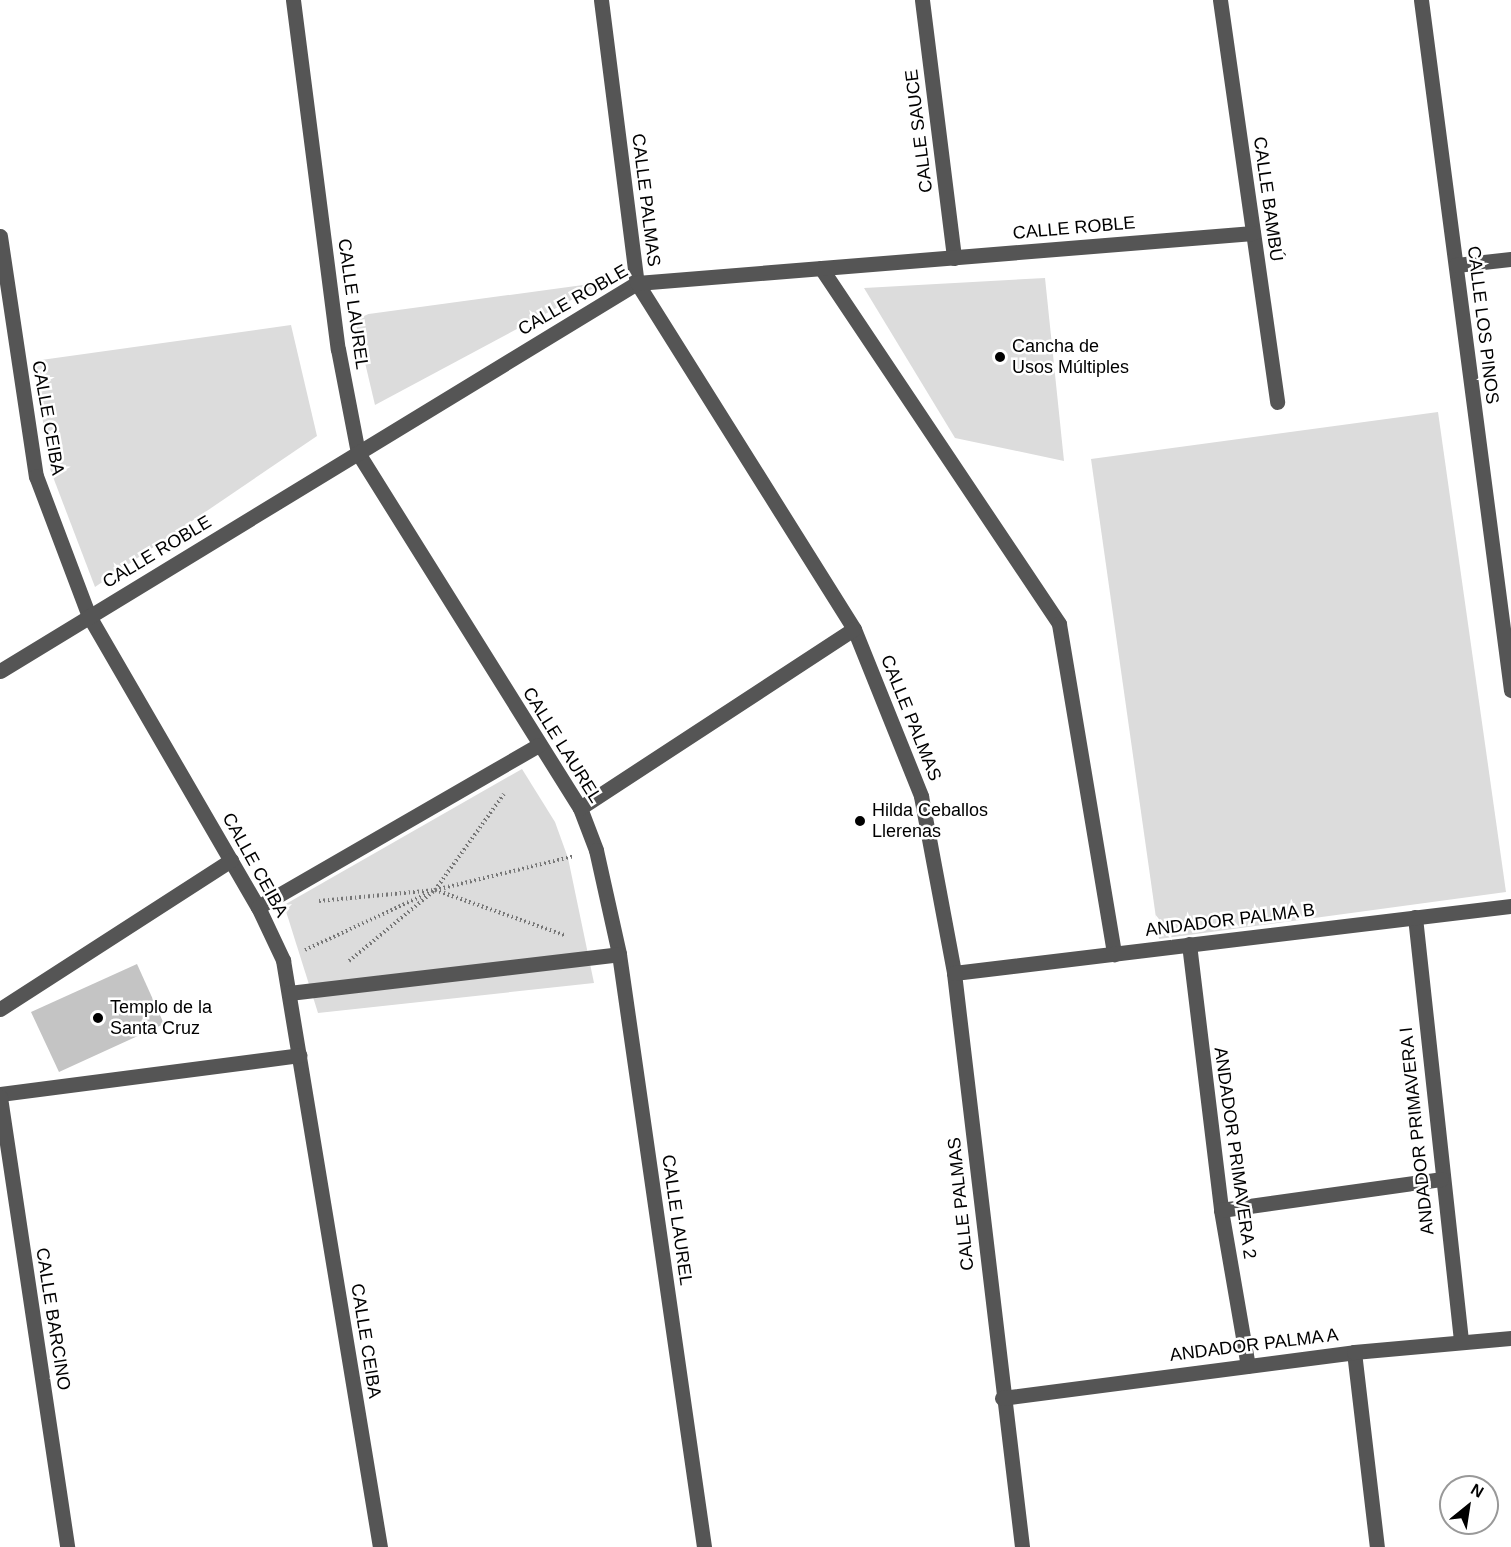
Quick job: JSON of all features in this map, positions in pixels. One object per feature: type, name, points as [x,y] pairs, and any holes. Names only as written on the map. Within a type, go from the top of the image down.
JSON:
[{"type":"street","name":"CALLE LAUREL","points":[[293,0],[338,349],[358,453],[580,808],[596,850],[619,954],[704,1547]]},
{"type":"street","name":"CALLE PALMAS","points":[[601,0],[637,283],[854,629],[921,796],[954,973],[1002,1398],[1022,1547]]},
{"type":"street","name":"CALLE SAUCE","points":[[922,0],[954,258]]},
{"type":"street","name":"CALLE BAMBÚ","points":[[1220,0],[1276,402]]},
{"type":"street","name":"CALLE LOS PINOS","points":[[1422,0],[1511,690]]},
{"type":"street","name":"CALLE ROBLE","points":[[0,671],[637,283],[1253,234]]},
{"type":"street","name":"CALLE CEIBA","points":[[0,236],[36,476],[89,616],[258,907],[283,960],[380,1547]]},
{"type":"street","points":[[1456,266],[1511,259]]},
{"type":"street","points":[[821,268],[1059,624],[1114,954]]},
{"type":"street","points":[[580,808],[854,629]]},
{"type":"street","points":[[258,907],[539,745]]},
{"type":"street","points":[[0,1009],[231,860]]},
{"type":"street","name":"ANDADOR PALMA B","points":[[954,973],[1511,906]]},
{"type":"street","name":"ANDADOR PRIMAVERA I","points":[[1415,917],[1441,1179],[1461,1340]]},
{"type":"street","name":"ANDADOR PRIMAVERA 2","points":[[1189,944],[1221,1210],[1248,1366]]},
{"type":"street","points":[[289,993],[619,954]]},
{"type":"street","points":[[0,1096],[299,1054]]},
{"type":"street","name":"CALLE BARCINO","points":[[0,1096],[67,1547]]},
{"type":"street","points":[[1221,1210],[1441,1179]]},
{"type":"street","name":"ANDADOR PALMA A","points":[[1002,1398],[1354,1352],[1461,1340],[1511,1338]]},
{"type":"street","points":[[1354,1352],[1377,1547]]},
{"type":"path","points":[[314,990],[435,890],[508,788]]},
{"type":"path","points":[[307,902],[435,890],[596,850]]},
{"type":"path","points":[[283,960],[435,890],[572,938]]},
{"type":"shaded area","points":[[1045,278],[1064,461],[955,438],[864,288]]},
{"type":"shaded area","points":[[605,282],[375,405],[354,316]]},
{"type":"shaded area","points":[[291,325],[317,436],[95,587],[50,469],[34,361]]},
{"type":"shaded area","points":[[1438,412],[1506,892],[1159,939],[1091,459]]},
{"type":"shaded area","points":[[522,769],[555,822],[568,858],[594,983],[318,1013],[284,905]]},
{"type":"building","name":"Templo de la Santa Cruz","points":[[137,964],[164,1024],[59,1072],[31,1012]]},
{"type":"place","name":"Cancha de Usos Múltiples","points":[[1000,357]]},
{"type":"place","name":"Hilda Ceballos Llerenas","points":[[860,821]]},
{"type":"place","name":"Templo de la Santa Cruz","points":[[98,1018]]}]
